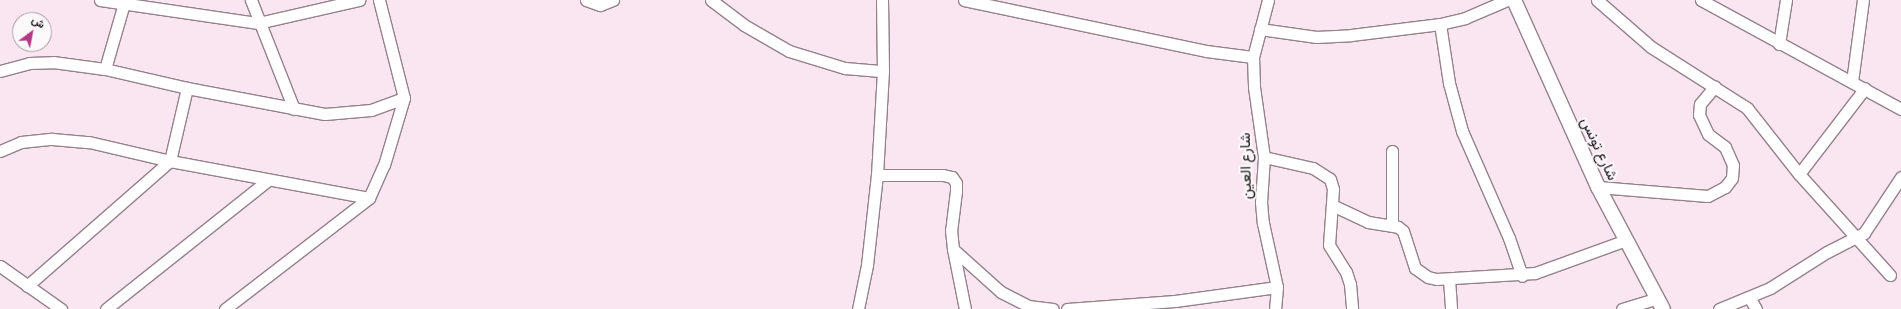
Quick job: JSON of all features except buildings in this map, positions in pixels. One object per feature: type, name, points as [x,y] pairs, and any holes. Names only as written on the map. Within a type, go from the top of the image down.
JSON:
[{"type":"street","points":[[100,0],[258,23],[359,0]]},
{"type":"street","points":[[251,0],[258,23],[294,109]]},
{"type":"street","points":[[225,309],[369,198],[386,158],[404,98],[379,0]]},
{"type":"street","points":[[586,0],[600,5],[613,0]]},
{"type":"street","points":[[711,0],[744,25],[789,51],[845,68],[883,71]]},
{"type":"street","points":[[858,309],[867,264],[877,175],[883,71],[882,0]]},
{"type":"street","points":[[964,0],[1198,49],[1253,57]]},
{"type":"street","name":"شارع العين","points":[[1268,0],[1253,57],[1264,158],[1261,202],[1263,223],[1277,287],[1275,309]]},
{"type":"street","points":[[1260,29],[1316,37],[1440,24],[1464,18],[1507,0]]},
{"type":"street","name":"شارع تونس","points":[[1514,0],[1598,187],[1660,304]]},
{"type":"street","points":[[1597,0],[1651,47],[1715,86],[1758,119],[1799,174],[1858,237],[1890,275]]},
{"type":"street","points":[[1779,44],[1786,0]]},
{"type":"street","points":[[1852,82],[1863,0]]},
{"type":"street","points":[[1704,1],[1779,44],[1865,88],[1901,109]]},
{"type":"street","points":[[105,69],[124,3]]},
{"type":"street","points":[[1440,24],[1449,83],[1462,131],[1510,238],[1522,276]]},
{"type":"street","points":[[0,71],[29,63],[53,62],[105,69],[187,88],[325,114],[347,114],[371,110],[404,98]]},
{"type":"street","points":[[1598,187],[1708,196],[1725,187],[1732,178],[1732,165],[1729,156],[1725,147],[1708,134],[1698,115],[1700,104],[1715,86]]},
{"type":"street","points":[[27,286],[170,162],[187,88]]},
{"type":"street","points":[[1799,174],[1865,88]]},
{"type":"street","points":[[0,151],[21,142],[52,139],[89,142],[170,162],[369,198]]},
{"type":"street","points":[[1392,151],[1392,224]]},
{"type":"street","points":[[1264,158],[1295,163],[1324,173],[1330,179],[1333,189],[1329,245],[1348,278],[1352,309]]},
{"type":"street","points":[[877,175],[943,175],[952,177],[956,183],[951,230],[953,249],[965,309]]},
{"type":"street","points":[[1719,309],[1770,288],[1827,252],[1858,237],[1871,225],[1901,177]]},
{"type":"street","points":[[106,309],[268,180]]},
{"type":"street","points":[[1332,205],[1368,222],[1392,224],[1403,231],[1415,268],[1428,277],[1449,279],[1522,276],[1554,267],[1626,240]]},
{"type":"street","points":[[953,249],[1001,292],[1028,306],[1053,309]]},
{"type":"street","points":[[0,266],[60,309]]},
{"type":"street","points":[[1449,279],[1451,309]]},
{"type":"street","points":[[1067,309],[1175,301],[1277,287]]},
{"type":"street","points":[[1749,297],[1756,309]]},
{"type":"street","points":[[1622,309],[1660,304]]}]
